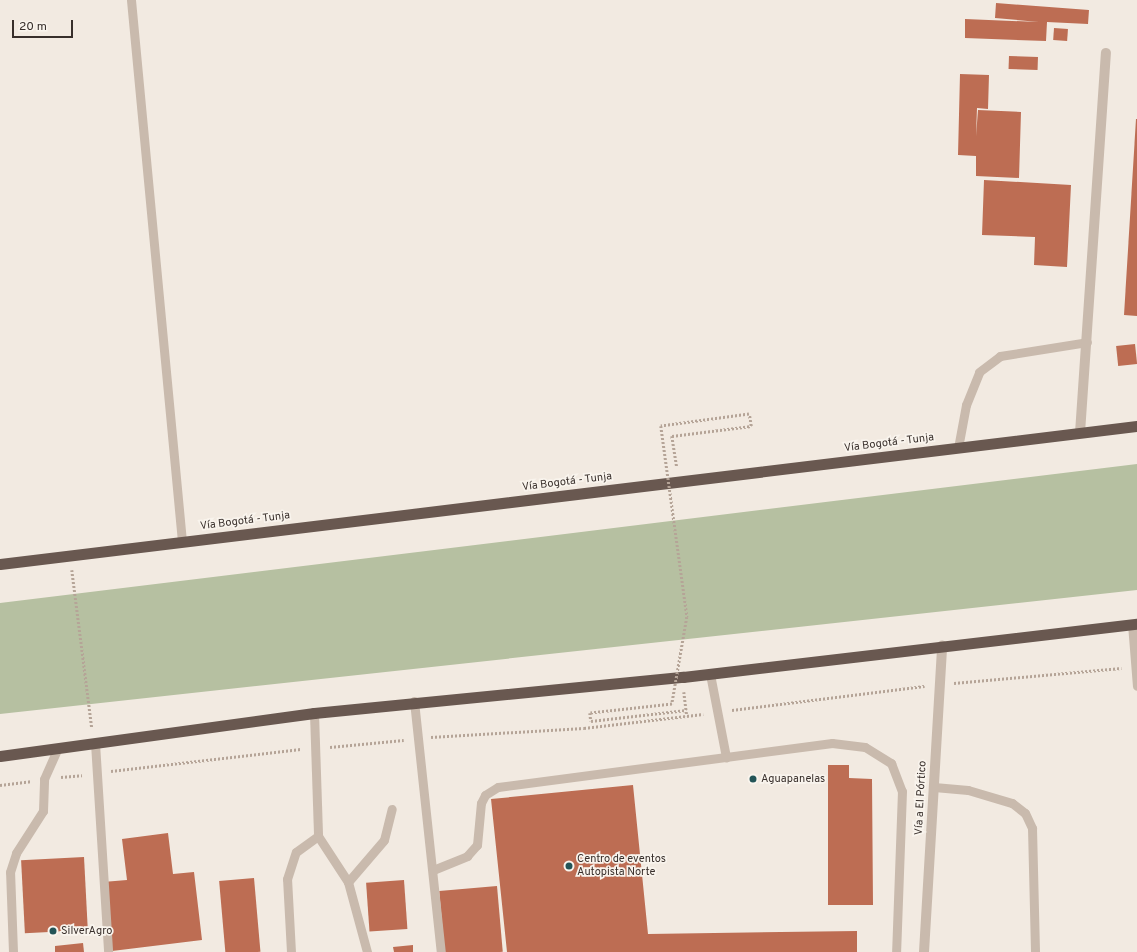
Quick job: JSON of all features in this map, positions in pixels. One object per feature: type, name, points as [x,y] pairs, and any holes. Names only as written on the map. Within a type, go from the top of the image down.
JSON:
[{"type":"highway","name":"Vía Bogotá - Tunja","points":[[0,564],[1137,426]]},
{"type":"highway","points":[[0,756],[314,713],[414,701],[683,677],[1135,624]]},
{"type":"street","points":[[1080,433],[1106,53]]},
{"type":"street","name":"Vía a El Pórtico","points":[[924,952],[942,646]]},
{"type":"lane","points":[[131,0],[182,542]]},
{"type":"lane","points":[[958,448],[966,405],[979,372],[1000,356],[1087,342]]},
{"type":"lane","points":[[1135,624],[1137,686]]},
{"type":"lane","points":[[710,674],[726,757]]},
{"type":"lane","points":[[414,701],[441,952]]},
{"type":"lane","points":[[314,713],[318,836],[348,882],[367,952]]},
{"type":"lane","points":[[94,743],[108,952]]},
{"type":"lane","points":[[433,870],[467,856],[477,845],[481,803],[485,795],[498,787],[832,743],[865,747],[891,763],[902,790],[896,952]]},
{"type":"lane","points":[[13,952],[10,872],[16,853],[43,811],[44,779],[58,748]]},
{"type":"lane","points":[[934,787],[968,790],[1012,803],[1025,813],[1032,828],[1035,952]]},
{"type":"lane","points":[[348,882],[384,840],[392,809]]},
{"type":"lane","points":[[291,952],[287,879],[296,852],[318,836]]},
{"type":"path","points":[[679,482],[672,436],[751,426],[749,414],[661,426],[687,617],[672,704],[590,713],[591,721],[686,710]]},
{"type":"path","points":[[70,556],[94,743]]},
{"type":"path","points":[[0,785],[316,748],[419,738],[584,728],[940,684],[1136,667]]},
{"type":"path","points":[[683,677],[687,716]]},
{"type":"green space","points":[[1137,464],[1137,590],[0,714],[0,603]]},
{"type":"building","points":[[996,3],[1089,10],[1088,24],[1047,22],[1046,41],[965,38],[965,19],[1039,22],[995,18]]},
{"type":"building","points":[[1054,28],[1068,29],[1067,41],[1053,40]]},
{"type":"building","points":[[1009,56],[1038,57],[1038,70],[1009,69]]},
{"type":"building","points":[[960,74],[989,75],[988,109],[977,108],[976,136],[978,110],[1021,112],[1019,178],[976,176],[976,156],[958,155]]},
{"type":"building","points":[[1137,119],[1137,316],[1124,315]]},
{"type":"building","points":[[984,180],[1071,185],[1067,267],[1034,265],[1035,237],[982,235]]},
{"type":"building","points":[[1135,344],[1137,364],[1118,366],[1116,346]]},
{"type":"building","points":[[828,765],[849,765],[849,778],[872,779],[873,905],[828,905]]},
{"type":"building","name":"Centro de eventos Autopista Norte","points":[[633,785],[648,934],[857,931],[857,952],[507,952],[491,799]]},
{"type":"building","points":[[168,833],[173,874],[194,872],[202,940],[112,951],[103,882],[127,880],[122,839]]},
{"type":"building","points":[[84,857],[88,930],[25,933],[21,860]]},
{"type":"building","points":[[254,878],[260,952],[225,952],[219,881]]},
{"type":"building","points":[[404,880],[407,929],[370,932],[366,883]]},
{"type":"building","points":[[497,886],[503,952],[445,952],[439,891]]},
{"type":"building","points":[[83,943],[84,952],[55,952],[55,946]]},
{"type":"building","points":[[413,945],[413,952],[394,952],[393,947]]},
{"type":"place","name":"Aguapanelas","points":[[753,779]]},
{"type":"place","name":"Centro de eventos Autopista Norte","points":[[569,866]]},
{"type":"place","name":"SilverAgro","points":[[53,931]]}]
